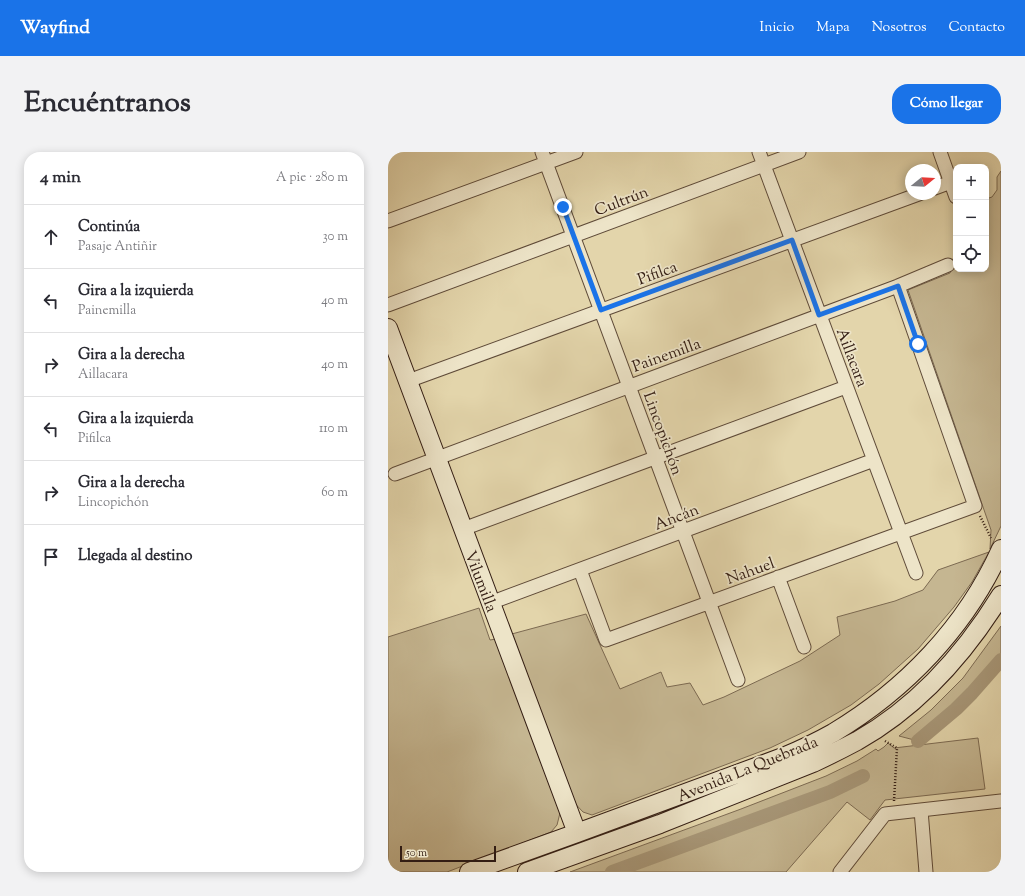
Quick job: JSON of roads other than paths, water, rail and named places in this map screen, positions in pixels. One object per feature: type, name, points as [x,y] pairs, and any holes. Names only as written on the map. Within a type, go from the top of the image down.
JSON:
[{"type":"main road","name":"Vilumilla","points":[[388,328],[577,833]]},
{"type":"main road","name":"Avenida La Quebrada","points":[[469,872],[783,757],[826,737],[854,720],[898,687],[936,650],[970,606],[1000,551]]},
{"type":"main road","name":"Avenida La Quebrada","points":[[527,872],[660,824],[813,762],[858,740],[900,712],[938,678],[972,638],[1001,595]]},
{"type":"street","points":[[388,221],[544,158],[576,152]]},
{"type":"street","name":"Aillacara","points":[[759,152],[916,573]]},
{"type":"street","name":"Cultrún","points":[[388,305],[799,152]]},
{"type":"street","points":[[940,152],[953,188]]},
{"type":"street","name":"Lincopichón","points":[[544,158],[738,680]]},
{"type":"street","points":[[941,186],[951,182]]},
{"type":"street","name":"Pifilca","points":[[408,381],[905,199]]},
{"type":"street","name":"Painemilla","points":[[394,474],[898,286],[948,265]]},
{"type":"street","name":"Nahuel","points":[[580,570],[606,640],[975,506],[898,286]]},
{"type":"street","points":[[463,529],[846,387]]},
{"type":"street","name":"Ancán","points":[[490,603],[874,460]]},
{"type":"street","points":[[778,578],[804,647]]},
{"type":"street","points":[[841,872],[885,814],[1001,802]]},
{"type":"street","points":[[921,810],[926,872]]},
{"type":"waterway","points":[[918,741],[956,709],[1001,660]]},
{"type":"waterway","points":[[612,872],[830,792],[863,776]]}]
